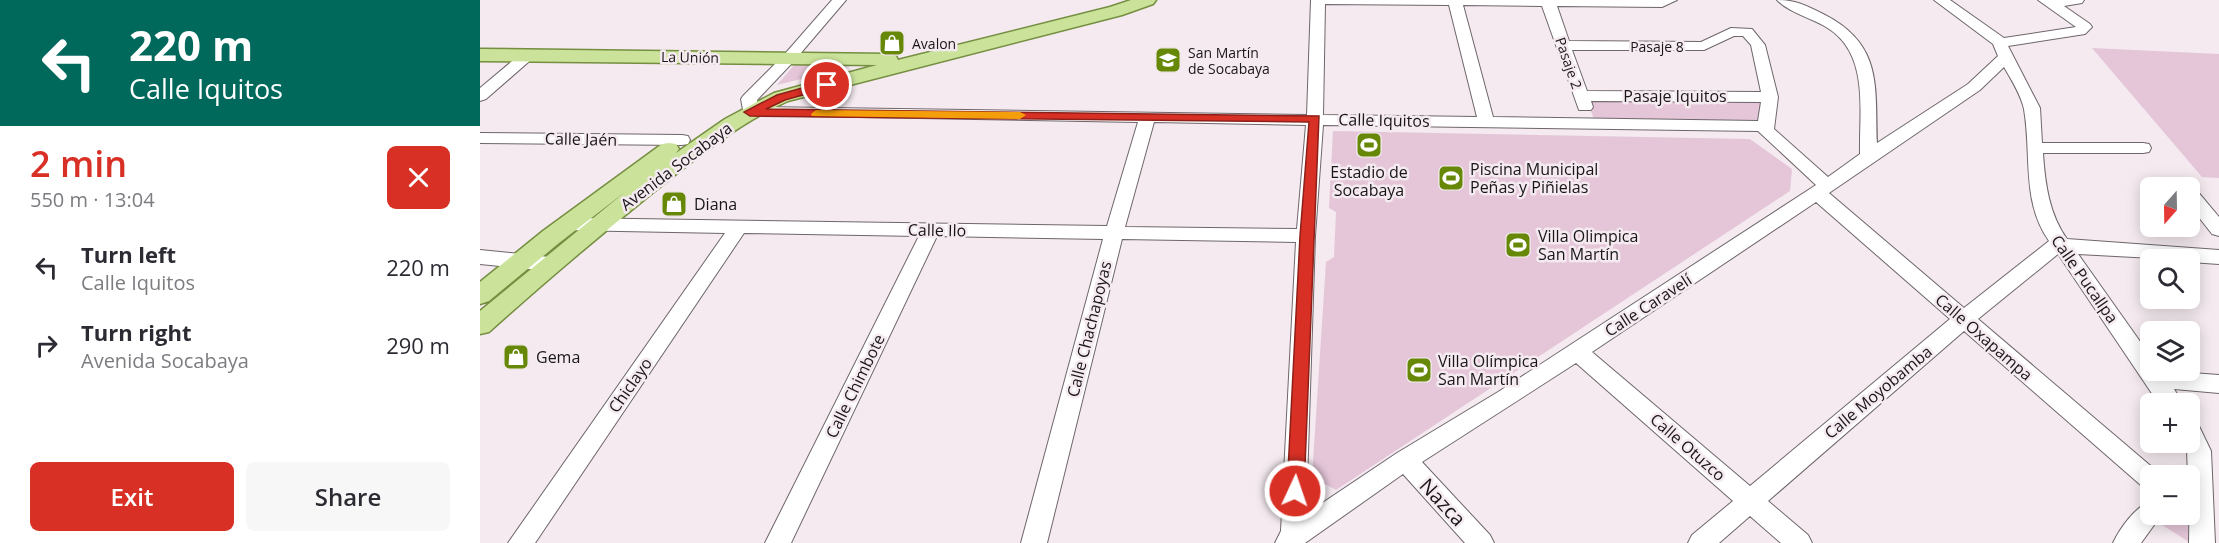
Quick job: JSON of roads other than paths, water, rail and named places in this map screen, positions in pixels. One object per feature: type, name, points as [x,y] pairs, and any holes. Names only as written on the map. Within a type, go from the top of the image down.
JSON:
[{"type":"main road","name":"Avenida Socabaya","points":[[480,295],[520,260],[682,140],[750,106],[895,63],[1130,0]]},
{"type":"main road","name":"Avenida Socabaya","points":[[895,63],[1116,11],[1147,0]]},
{"type":"main road","name":"La Unión","points":[[480,55],[789,58],[895,63]]},
{"type":"main road","name":"Avenida Socabaya","points":[[480,325],[597,225],[750,106]]},
{"type":"street","points":[[750,106],[838,0]]},
{"type":"street","points":[[1289,540],[1315,118],[1318,0],[1662,3],[1670,0]]},
{"type":"street","points":[[1784,0],[1844,32],[1856,48],[1866,77],[1869,156]]},
{"type":"street","name":"Calle Pucallpa","points":[[1941,0],[2003,51],[2019,79],[2032,108],[2039,196],[2058,244],[2140,357]]},
{"type":"street","points":[[2048,2],[2078,0]]},
{"type":"street","points":[[1456,1],[1486,121]]},
{"type":"street","name":"Pasaje 2","points":[[1554,2],[1563,45],[1590,123]]},
{"type":"street","points":[[2003,51],[2080,31],[2085,27],[2048,2]]},
{"type":"street","name":"Pasaje 8","points":[[1563,45],[1704,46],[1731,32],[1747,32],[1758,45],[1770,97]]},
{"type":"street","name":"Calle Caravelí","points":[[1289,540],[1405,460],[1577,351],[1974,87],[2003,51]]},
{"type":"street","points":[[480,96],[528,55]]},
{"type":"street","name":"Pasaje Iquitos","points":[[1581,96],[1770,97]]},
{"type":"street","points":[[1765,126],[1770,97]]},
{"type":"street","name":"Calle Iquitos","points":[[750,106],[1149,116],[1765,126]]},
{"type":"street","name":"Calle Chachapoyas","points":[[1034,543],[1114,233],[1149,116]]},
{"type":"street","name":"Calle Oxapampa","points":[[1765,126],[1766,131],[1822,189],[1963,320],[2140,471]]},
{"type":"street","name":"Calle Jaén","points":[[480,138],[682,140]]},
{"type":"street","points":[[2036,148],[2143,148]]},
{"type":"street","points":[[2200,206],[2219,230]]},
{"type":"street","name":"Calle Ilo","points":[[568,224],[1306,236]]},
{"type":"street","name":"Chiclayo","points":[[521,543],[739,226]]},
{"type":"street","name":"Calle Chimbote","points":[[778,543],[931,230]]},
{"type":"street","points":[[2058,244],[2079,248],[2219,256]]},
{"type":"street","name":"Calle Moyobamba","points":[[1701,543],[1963,320],[2058,244]]},
{"type":"street","points":[[480,257],[549,264]]},
{"type":"street","name":"Calle Otuzco","points":[[1577,351],[1800,543]]},
{"type":"street","points":[[2181,381],[2219,384]]},
{"type":"street","name":"Nazca","points":[[1405,460],[1481,543]]},
{"type":"street","points":[[2200,522],[2206,542]]},
{"type":"street","points":[[2126,543],[2141,525]]},
{"type":"place","name":"Avalon","points":[[892,43]]},
{"type":"place","name":"San Martín de Socabaya","points":[[1168,60]]},
{"type":"place","name":"Estadio de Socabaya","points":[[1369,145]]},
{"type":"place","name":"Piscina Municipal Peñas y Piñielas","points":[[1451,178]]},
{"type":"place","name":"Diana","points":[[674,204]]},
{"type":"place","name":"Villa Olimpica San Martín","points":[[1518,245]]},
{"type":"place","name":"Gema","points":[[516,357]]},
{"type":"place","name":"Villa Olímpica San Martín","points":[[1419,370]]}]
